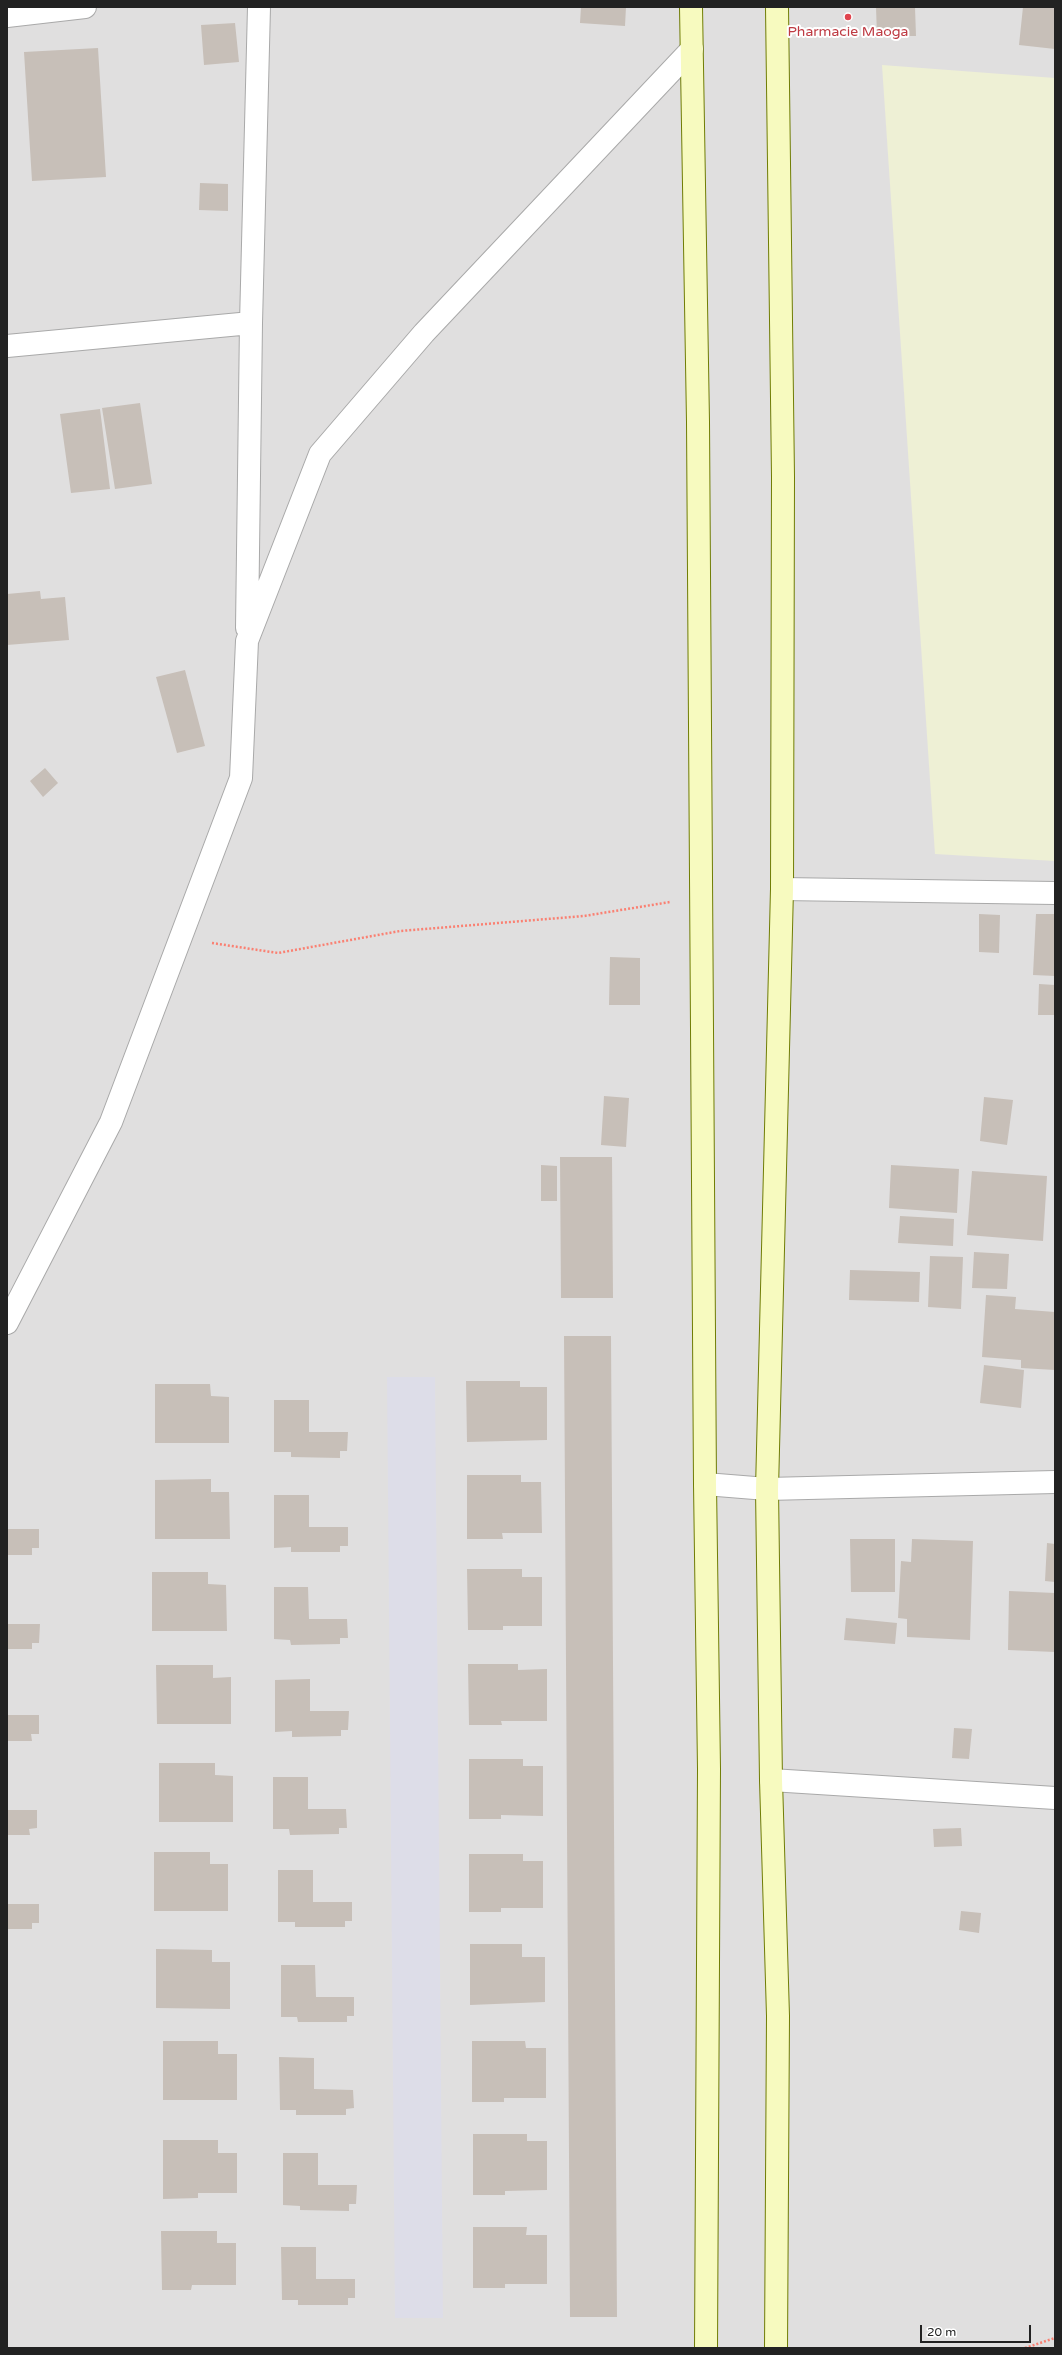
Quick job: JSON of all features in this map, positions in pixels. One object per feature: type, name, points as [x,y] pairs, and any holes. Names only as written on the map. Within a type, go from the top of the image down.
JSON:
[{"type":"main road","points":[[692,7],[698,430],[705,1484],[709,1768],[706,2348]]},
{"type":"main road","points":[[773,2347],[778,2016],[771,1780],[767,1489],[782,889],[783,477],[777,7]]},
{"type":"street","points":[[7,16],[85,7]]},
{"type":"street","points":[[7,1323],[111,1122],[182,939],[241,778],[246,641],[251,323],[259,7]]},
{"type":"street","points":[[246,641],[320,454],[424,333],[692,49]]},
{"type":"street","points":[[7,346],[251,323]]},
{"type":"street","points":[[782,889],[1055,893]]},
{"type":"street","points":[[705,1484],[767,1489],[1055,1482]]},
{"type":"street","points":[[771,1780],[1055,1798]]},
{"type":"path","points":[[182,939],[278,953],[400,931],[584,916],[701,897]]},
{"type":"path","points":[[1025,2348],[1055,2338]]},
{"type":"shaded area","points":[[7,7],[1055,7],[1055,2348],[7,2348]]},
{"type":"shaded area","points":[[387,1377],[435,1377],[443,2318],[395,2318]]},
{"type":"green space","points":[[882,65],[1055,78],[1055,861],[935,854]]},
{"type":"building","points":[[581,7],[626,7],[625,26],[580,23]]},
{"type":"building","points":[[876,7],[915,7],[916,36],[877,36]]},
{"type":"building","points":[[1023,7],[1055,7],[1055,49],[1019,45]]},
{"type":"building","points":[[235,23],[239,62],[204,65],[201,25]]},
{"type":"building","points":[[98,48],[106,177],[32,181],[24,52]]},
{"type":"building","points":[[200,183],[228,184],[228,211],[199,210]]},
{"type":"building","points":[[140,403],[152,484],[115,489],[102,408]]},
{"type":"building","points":[[100,409],[110,489],[71,493],[60,414]]},
{"type":"building","points":[[40,591],[41,599],[65,597],[69,640],[7,645],[7,594]]},
{"type":"building","points":[[185,670],[205,746],[177,753],[156,677]]},
{"type":"building","points":[[45,768],[58,783],[43,797],[30,781]]},
{"type":"building","points":[[979,914],[1000,915],[999,953],[979,952]]},
{"type":"building","points":[[1036,914],[1055,914],[1055,976],[1033,975]]},
{"type":"building","points":[[610,957],[640,958],[640,1005],[609,1005]]},
{"type":"building","points":[[1039,984],[1055,985],[1055,1015],[1038,1015]]},
{"type":"building","points":[[604,1096],[629,1098],[626,1147],[601,1145]]},
{"type":"building","points":[[984,1097],[1013,1100],[1007,1145],[980,1141]]},
{"type":"building","points":[[560,1157],[612,1157],[613,1298],[561,1298]]},
{"type":"building","points":[[541,1165],[557,1166],[557,1201],[541,1201]]},
{"type":"building","points":[[891,1165],[959,1169],[957,1213],[889,1208]]},
{"type":"building","points":[[972,1171],[1047,1176],[1043,1241],[967,1235]]},
{"type":"building","points":[[900,1216],[954,1219],[953,1246],[898,1243]]},
{"type":"building","points":[[974,1252],[1009,1254],[1007,1289],[972,1288]]},
{"type":"building","points":[[930,1256],[963,1257],[961,1309],[928,1307]]},
{"type":"building","points":[[850,1270],[920,1272],[919,1302],[849,1300]]},
{"type":"building","points":[[986,1295],[1016,1297],[1015,1309],[1055,1312],[1055,1370],[1021,1368],[1021,1360],[982,1357]]},
{"type":"building","points":[[564,1336],[611,1336],[617,2317],[570,2317]]},
{"type":"building","points":[[984,1365],[1024,1370],[1021,1408],[980,1403]]},
{"type":"building","points":[[466,1381],[520,1381],[520,1387],[547,1387],[547,1440],[467,1442]]},
{"type":"building","points":[[155,1384],[210,1384],[211,1396],[229,1397],[229,1443],[155,1443]]},
{"type":"building","points":[[274,1400],[309,1400],[309,1432],[348,1432],[347,1451],[340,1451],[340,1458],[291,1457],[291,1452],[274,1452]]},
{"type":"building","points":[[467,1475],[521,1475],[521,1482],[541,1482],[542,1533],[502,1533],[503,1539],[467,1539]]},
{"type":"building","points":[[211,1479],[211,1492],[229,1492],[230,1539],[155,1539],[155,1480]]},
{"type":"building","points":[[274,1495],[309,1495],[309,1527],[348,1527],[348,1546],[340,1546],[340,1552],[291,1552],[291,1547],[274,1548]]},
{"type":"building","points":[[7,1529],[39,1529],[39,1548],[32,1548],[32,1555],[7,1555]]},
{"type":"building","points":[[850,1539],[895,1539],[895,1592],[851,1592]]},
{"type":"building","points":[[912,1539],[973,1541],[970,1640],[907,1637],[907,1619],[898,1618],[901,1561],[911,1562]]},
{"type":"building","points":[[1047,1543],[1055,1544],[1055,1582],[1045,1581]]},
{"type":"building","points":[[467,1569],[522,1569],[522,1577],[542,1577],[542,1626],[503,1626],[503,1630],[468,1630]]},
{"type":"building","points":[[152,1572],[208,1572],[208,1584],[226,1585],[227,1631],[152,1631]]},
{"type":"building","points":[[274,1587],[308,1587],[309,1619],[347,1619],[348,1638],[340,1638],[340,1644],[291,1645],[290,1640],[274,1639]]},
{"type":"building","points":[[1009,1591],[1055,1593],[1055,1652],[1008,1650]]},
{"type":"building","points":[[846,1618],[897,1623],[895,1644],[844,1640]]},
{"type":"building","points":[[7,1624],[40,1624],[39,1643],[32,1643],[32,1649],[7,1649]]},
{"type":"building","points":[[468,1664],[518,1664],[518,1670],[547,1669],[547,1721],[501,1721],[502,1725],[469,1725]]},
{"type":"building","points":[[156,1665],[213,1665],[213,1678],[231,1677],[231,1724],[157,1724]]},
{"type":"building","points":[[310,1679],[310,1711],[349,1711],[348,1730],[341,1730],[341,1736],[292,1737],[292,1731],[275,1732],[275,1680]]},
{"type":"building","points":[[7,1715],[39,1715],[39,1734],[31,1734],[32,1741],[7,1741]]},
{"type":"building","points":[[954,1728],[972,1729],[969,1759],[952,1758]]},
{"type":"building","points":[[469,1759],[523,1759],[523,1766],[543,1766],[543,1816],[501,1815],[501,1819],[469,1819]]},
{"type":"building","points":[[159,1763],[215,1763],[215,1775],[233,1776],[233,1822],[159,1822]]},
{"type":"building","points":[[273,1777],[308,1777],[308,1809],[346,1809],[347,1828],[339,1828],[339,1834],[290,1835],[289,1829],[273,1829]]},
{"type":"building","points":[[7,1810],[37,1810],[37,1828],[29,1829],[30,1835],[7,1835]]},
{"type":"building","points":[[961,1828],[962,1846],[934,1847],[933,1829]]},
{"type":"building","points":[[154,1852],[210,1852],[210,1864],[228,1864],[228,1911],[154,1911]]},
{"type":"building","points":[[469,1854],[523,1854],[523,1861],[543,1861],[543,1908],[501,1908],[501,1912],[469,1912]]},
{"type":"building","points":[[278,1870],[313,1870],[313,1902],[352,1902],[352,1921],[345,1921],[345,1927],[295,1927],[295,1922],[278,1922]]},
{"type":"building","points":[[7,1904],[39,1904],[39,1923],[32,1923],[32,1929],[7,1929]]},
{"type":"building","points":[[961,1911],[981,1913],[979,1933],[959,1930]]},
{"type":"building","points":[[470,1944],[522,1944],[522,1957],[545,1957],[545,2002],[470,2005]]},
{"type":"building","points":[[156,1949],[212,1950],[212,1962],[230,1962],[230,2009],[156,2008]]},
{"type":"building","points":[[281,1965],[315,1965],[316,1997],[354,1997],[354,2016],[347,2016],[347,2022],[298,2022],[297,2017],[281,2017]]},
{"type":"building","points":[[163,2041],[218,2041],[218,2054],[237,2054],[237,2100],[163,2100]]},
{"type":"building","points":[[472,2041],[525,2041],[526,2048],[546,2048],[546,2098],[504,2098],[504,2102],[472,2102]]},
{"type":"building","points":[[279,2057],[314,2058],[314,2089],[353,2090],[354,2108],[346,2109],[346,2115],[296,2115],[296,2110],[280,2110]]},
{"type":"building","points":[[473,2134],[527,2134],[527,2141],[547,2141],[547,2190],[505,2191],[505,2195],[473,2195]]},
{"type":"building","points":[[163,2140],[218,2140],[218,2153],[237,2153],[237,2193],[198,2193],[198,2198],[163,2199]]},
{"type":"building","points":[[283,2153],[318,2153],[318,2185],[357,2185],[356,2204],[349,2204],[349,2211],[300,2210],[300,2206],[283,2205]]},
{"type":"building","points":[[473,2227],[527,2227],[526,2235],[547,2235],[547,2284],[505,2284],[505,2288],[473,2288]]},
{"type":"building","points":[[161,2231],[217,2231],[217,2243],[236,2243],[236,2285],[192,2285],[191,2290],[162,2290]]},
{"type":"building","points":[[281,2247],[316,2247],[316,2279],[355,2279],[355,2298],[348,2298],[348,2305],[298,2305],[298,2300],[282,2300]]},
{"type":"place","name":"Pharmacie Maoga","points":[[848,17]]}]
